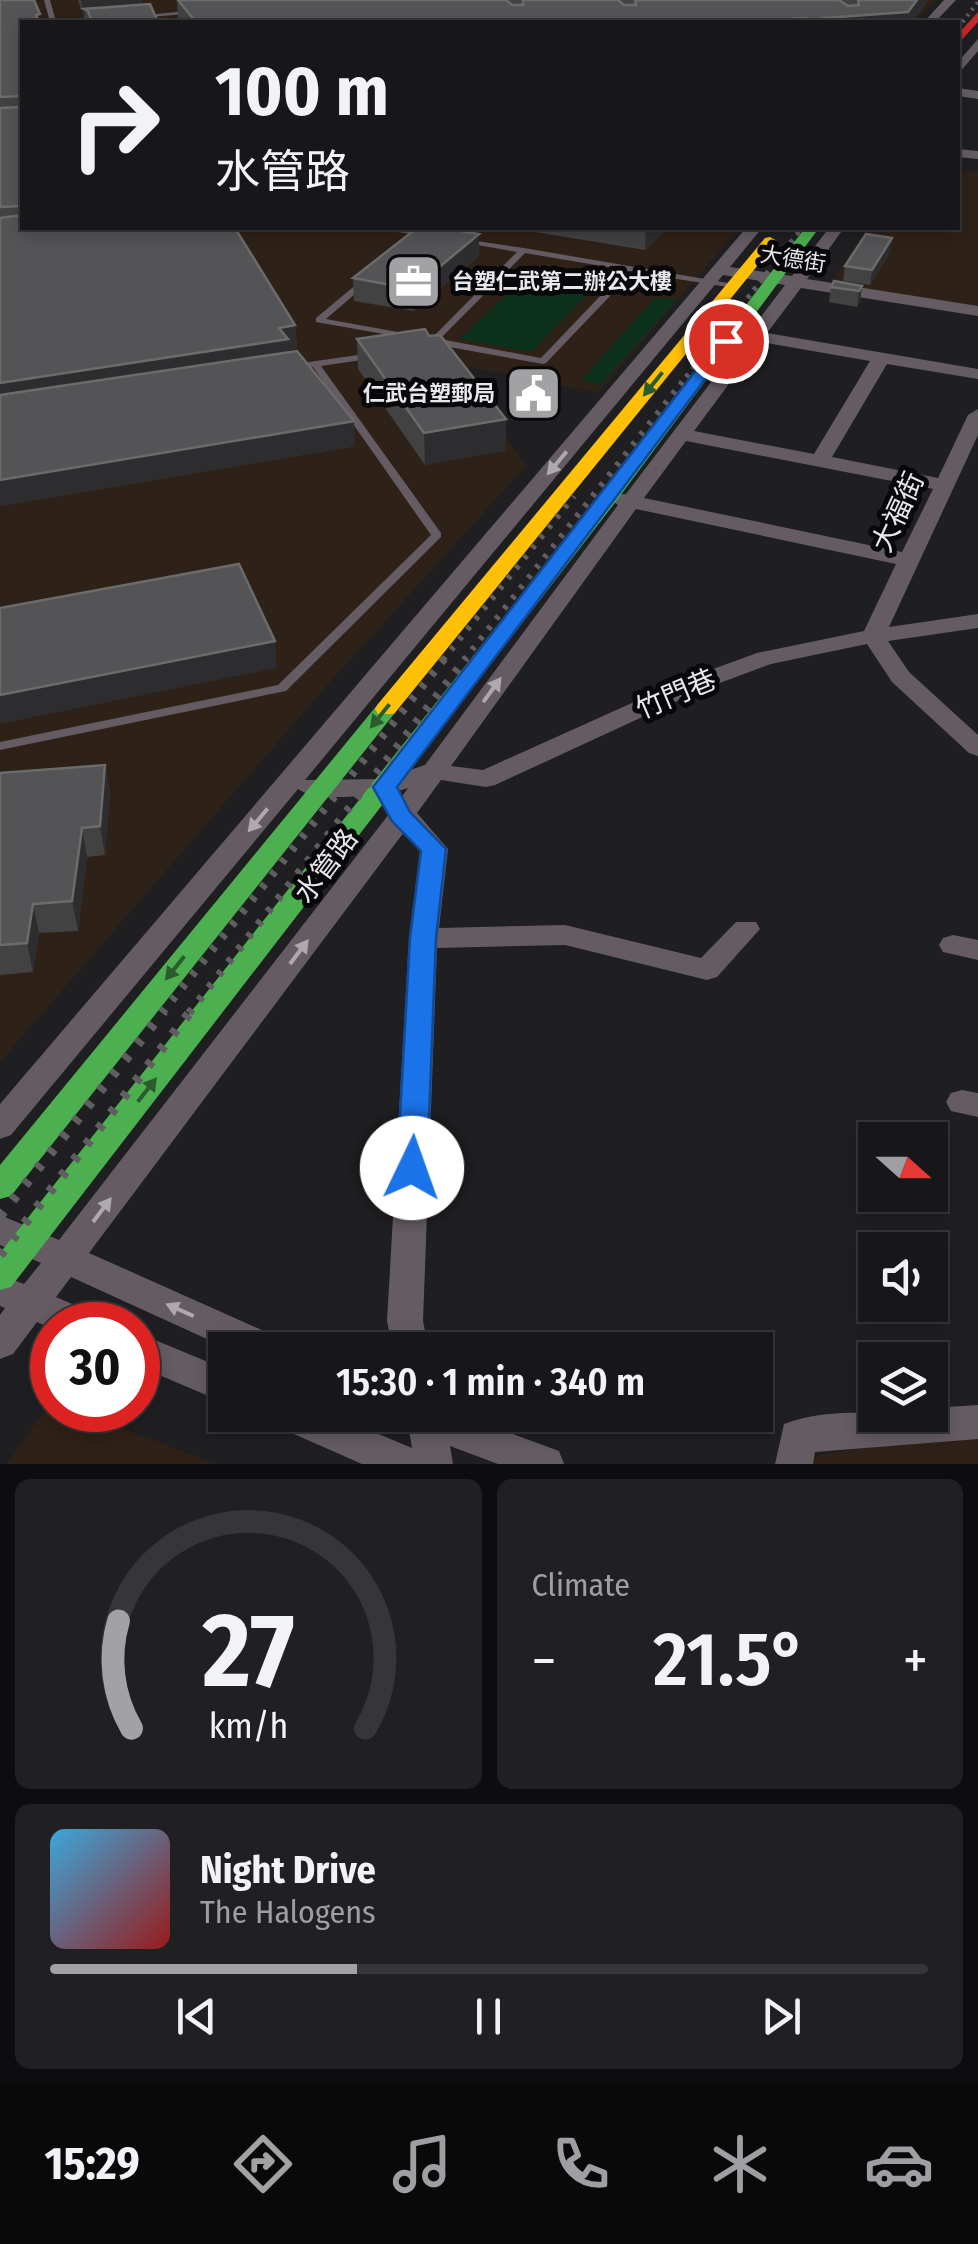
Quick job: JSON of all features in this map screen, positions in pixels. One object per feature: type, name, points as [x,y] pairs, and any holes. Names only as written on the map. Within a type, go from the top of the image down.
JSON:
[{"type":"street","points":[[932,20],[950,0]]},
{"type":"street","points":[[960,62],[971,0]]},
{"type":"street","name":"水管路","points":[[0,1188],[727,278],[753,230]]},
{"type":"street","name":"水管路","points":[[0,1126],[288,784],[727,278],[779,230]]},
{"type":"street","name":"水管路","points":[[0,1277],[14,1236],[620,499],[681,434],[754,336],[811,230]]},
{"type":"street","name":"水管路","points":[[0,1344],[15,1296],[65,1259],[401,816],[620,499],[783,280],[835,230]]},
{"type":"street","name":"大德街","points":[[727,278],[783,280],[978,311]]},
{"type":"street","points":[[754,336],[978,374]]},
{"type":"street","points":[[820,461],[882,358]]},
{"type":"street","name":"大福街","points":[[873,636],[978,415]]},
{"type":"street","points":[[681,434],[944,485]]},
{"type":"street","points":[[620,499],[909,560]]},
{"type":"street","name":"竹門巷","points":[[288,784],[320,789],[384,787],[433,771],[486,779],[692,685],[765,658],[873,636],[978,621]]},
{"type":"street","points":[[873,636],[900,676],[978,748]]},
{"type":"street","points":[[384,787],[401,816],[434,849],[423,938],[407,1332]]},
{"type":"street","points":[[423,938],[565,935],[706,970],[746,929]]},
{"type":"street","points":[[14,1236],[229,1332]]},
{"type":"street","points":[[160,1358],[208,1379]]},
{"type":"street","points":[[794,1464],[798,1436],[978,1422]]},
{"type":"street","points":[[331,1432],[405,1464]]},
{"type":"street","points":[[426,1432],[434,1464]]},
{"type":"street","points":[[463,1432],[545,1464]]},
{"type":"lane","points":[[152,0],[160,18]]},
{"type":"lane","points":[[139,16],[160,18],[196,12]]},
{"type":"lane","points":[[88,20],[101,19]]},
{"type":"lane","points":[[397,230],[436,236]]},
{"type":"lane","points":[[464,240],[476,230]]},
{"type":"lane","points":[[408,246],[423,234]]},
{"type":"lane","points":[[450,238],[632,268],[727,278]]},
{"type":"lane","points":[[433,341],[524,250]]},
{"type":"lane","points":[[378,271],[318,320],[543,361],[632,268]]},
{"type":"lane","points":[[295,368],[372,356]]},
{"type":"lane","points":[[0,746],[282,688],[437,535],[314,364]]},
{"type":"shaded area","points":[[0,0],[936,0],[918,20],[20,20],[20,230],[737,230],[598,393],[470,367],[461,376],[526,466],[324,689],[0,1062]]},
{"type":"shaded area","points":[[960,169],[978,172],[978,314],[827,290],[866,230],[960,230]]},
{"type":"shaded area","points":[[978,1427],[978,1464],[810,1464],[816,1456]]},
{"type":"shaded area","points":[[30,1431],[132,1432],[216,1464],[7,1464]]},
{"type":"green space","points":[[535,267],[602,279],[531,352],[460,339]]},
{"type":"green space","points":[[655,298],[677,299],[601,384],[581,380]]},
{"type":"building","points":[[0,0],[34,0],[40,14],[36,15],[38,20],[20,20],[20,96],[0,97]]},
{"type":"building","points":[[178,0],[506,0],[512,5],[523,5],[523,0],[618,0],[624,5],[636,5],[635,0],[839,0],[848,6],[859,5],[858,0],[917,0],[908,12],[824,18],[827,20],[194,20]]},
{"type":"building","points":[[150,4],[157,20],[91,20],[84,9]]},
{"type":"building","points":[[20,103],[20,206],[0,207],[0,108],[19,107]]},
{"type":"building","points":[[20,215],[20,230],[236,230],[295,325],[279,328],[288,339],[0,383],[0,218]]},
{"type":"building","points":[[414,230],[479,234],[413,289],[353,278]]},
{"type":"building","points":[[866,234],[892,238],[872,270],[845,266]]},
{"type":"building","points":[[834,281],[862,286],[859,291],[831,287]]},
{"type":"building","points":[[425,329],[429,336],[440,335],[506,419],[424,433],[357,339]]},
{"type":"building","points":[[297,351],[354,421],[0,480],[0,395]]},
{"type":"building","points":[[239,564],[275,641],[0,695],[0,608]]},
{"type":"building","points":[[105,765],[100,826],[82,828],[72,901],[33,904],[27,943],[0,945],[0,773]]},
{"type":"railway","points":[[960,25],[978,2]]},
{"type":"railway","points":[[680,385],[800,230]]},
{"type":"railway","points":[[464,660],[682,382]]},
{"type":"railway","points":[[443,660],[574,496]]},
{"type":"railway","points":[[162,1013],[445,658]]},
{"type":"railway","points":[[189,1013],[466,658]]},
{"type":"railway","points":[[0,1216],[164,1011]]},
{"type":"railway","points":[[0,1255],[191,1011]]},
{"type":"traffic: fast","points":[[0,1277],[610,496],[810,230]]},
{"type":"traffic: fast","points":[[0,1187],[386,709]]},
{"type":"traffic: slow","points":[[386,709],[770,241]]},
{"type":"traffic: jam","points":[[960,38],[978,15]]},
{"type":"place","name":"台塑仁武第二辦公大樓","points":[[413,281]]},
{"type":"place","name":"仁武台塑郵局","points":[[534,393]]},
{"type":"route","points":[[412,1168],[423,938],[434,849],[401,816],[384,787],[726,341]]}]
